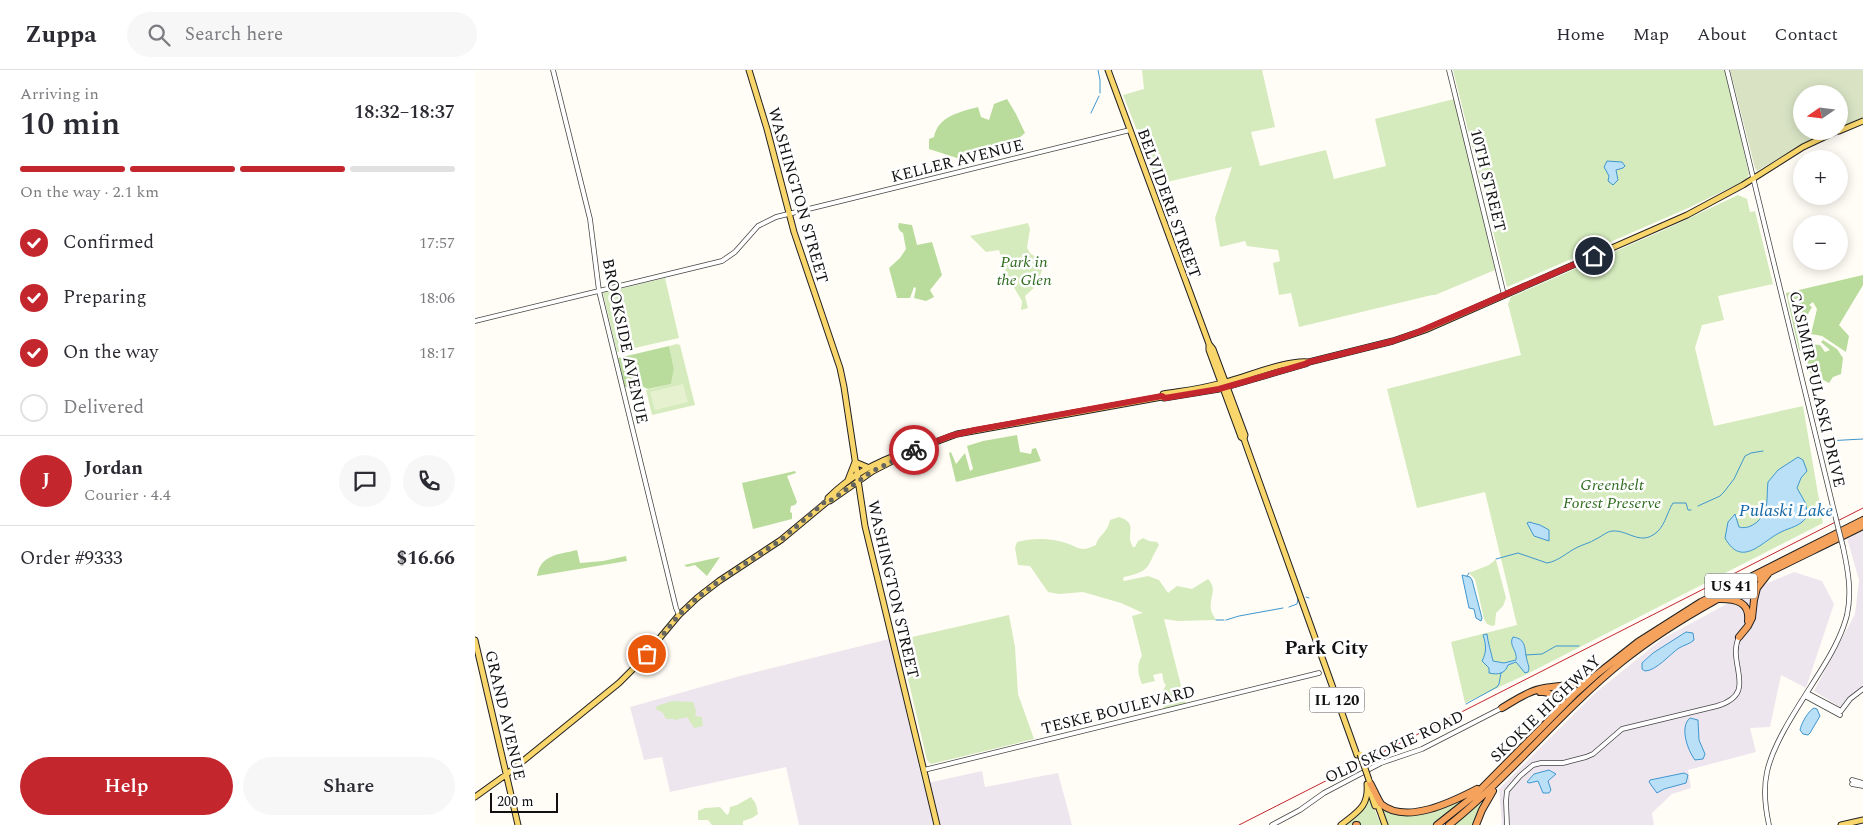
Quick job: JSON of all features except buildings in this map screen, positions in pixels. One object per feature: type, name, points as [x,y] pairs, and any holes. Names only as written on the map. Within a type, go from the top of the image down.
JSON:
[{"type":"highway","name":"SKOKIE HIGHWAY","points":[[1437,825],[1463,805],[1575,694],[1653,632],[1694,606],[1863,520]]},
{"type":"highway","name":"SKOKIE HIGHWAY","points":[[1449,825],[1474,804],[1576,703],[1624,660],[1674,625],[1719,599],[1863,526]]},
{"type":"highway","points":[[1739,637],[1752,618],[1757,588],[1768,574]]},
{"type":"highway","points":[[1719,599],[1737,600],[1745,606],[1749,619],[1739,637]]},
{"type":"highway","points":[[1502,708],[1523,695],[1537,690],[1570,686],[1582,682],[1607,667]]},
{"type":"highway","points":[[1502,708],[1535,693],[1551,694],[1557,702],[1557,707],[1537,732]]},
{"type":"highway","points":[[1476,825],[1490,795],[1513,767]]},
{"type":"highway","points":[[1368,782],[1381,804],[1405,816],[1421,815],[1438,810],[1483,786]]},
{"type":"main road","name":"WASHINGTON STREET","points":[[749,70],[765,121],[789,214],[840,368],[864,521],[937,825]]},
{"type":"main road","name":"BELVIDERE STREET","points":[[1108,70],[1209,344],[1213,349],[1224,385],[1245,435],[1244,439],[1305,607],[1311,630],[1368,782]]},
{"type":"main road","points":[[1848,127],[1863,121]]},
{"type":"main road","points":[[849,483],[857,481],[914,450],[968,431],[1162,396],[1165,398],[1224,385],[1404,337],[1681,217],[1754,178],[1803,147],[1818,140]]},
{"type":"main road","points":[[475,797],[507,774],[623,680],[679,615],[713,585],[781,540],[827,500],[830,501],[856,474],[867,467],[911,449],[914,450]]},
{"type":"main road","points":[[849,483],[855,462],[867,467]]},
{"type":"main road","points":[[859,493],[867,475]]},
{"type":"main road","points":[[849,483],[859,493]]},
{"type":"main road","name":"GRAND AVENUE","points":[[475,640],[518,825]]},
{"type":"main road","points":[[497,781],[503,760],[516,766]]},
{"type":"main road","points":[[497,781],[509,786],[516,766]]},
{"type":"main road","points":[[1341,825],[1365,804],[1368,782]]},
{"type":"main road","name":"IL 120","points":[[1368,782],[1384,825]]},
{"type":"main road","points":[[1841,825],[1863,820]]},
{"type":"street","name":"BROOKSIDE AVENUE","points":[[553,70],[590,219],[599,290],[679,615]]},
{"type":"street","name":"10TH STREET","points":[[1449,70],[1504,295]]},
{"type":"street","name":"CASIMIR PULASKI DRIVE","points":[[1727,70],[1843,547],[1849,579],[1849,598],[1845,622],[1835,646],[1774,750],[1767,771],[1764,794],[1769,825]]},
{"type":"street","name":"KELLER AVENUE","points":[[475,321],[722,260],[735,252],[761,224],[771,219],[1130,130]]},
{"type":"street","points":[[1507,825],[1507,791],[1533,765],[1563,763],[1586,757],[1593,754],[1622,729],[1717,706],[1731,700],[1738,692],[1741,681],[1735,655],[1739,637]]},
{"type":"street","name":"TESKE BOULEVARD","points":[[924,770],[1319,673]]},
{"type":"street","points":[[1806,694],[1840,713],[1850,699],[1863,689]]},
{"type":"street","name":"OLD SKOKIE ROAD","points":[[1272,825],[1355,777],[1381,764],[1430,745],[1502,708]]},
{"type":"street","points":[[1852,782],[1863,784]]},
{"type":"shaded area","points":[[1863,530],[1863,693],[1858,695],[1845,710],[1814,691],[1855,614],[1859,580],[1847,538]]},
{"type":"shaded area","points":[[1794,572],[1822,581],[1834,604],[1806,688],[1781,675],[1770,727],[1750,728],[1756,752],[1688,770],[1691,788],[1672,794],[1652,813],[1654,825],[1502,825],[1499,789],[1594,694],[1662,639],[1758,587]]},
{"type":"shaded area","points":[[889,639],[923,784],[982,771],[985,787],[1058,773],[1072,825],[799,825],[786,767],[670,792],[662,757],[644,760],[630,707],[740,676]]},
{"type":"green space","points":[[1142,70],[1262,70],[1275,127],[1251,132],[1260,166],[1326,150],[1334,179],[1386,166],[1375,119],[1454,99],[1495,270],[1435,295],[1299,327],[1291,293],[1279,295],[1273,263],[1280,261],[1278,250],[1247,246],[1245,241],[1220,247],[1215,218],[1232,167],[1158,184],[1123,95],[1144,89]]},
{"type":"green space","points":[[1453,70],[1725,70],[1749,174],[1746,180],[1686,209],[1507,287]]},
{"type":"green space","points":[[1730,70],[1863,70],[1863,118],[1848,124],[1848,85],[1793,85],[1793,140],[1810,140],[1757,171]]},
{"type":"green space","points":[[1007,99],[1025,133],[1012,144],[960,159],[929,149],[929,139],[934,137],[940,124],[951,116],[978,107],[981,117],[989,120],[994,104]]},
{"type":"green space","name":"Greenbelt Forest Preserve","points":[[1738,195],[1747,199],[1750,212],[1755,211],[1773,284],[1718,296],[1724,320],[1702,325],[1695,348],[1714,426],[1803,406],[1823,523],[1525,675],[1465,703],[1451,642],[1517,625],[1485,492],[1417,508],[1387,389],[1521,355],[1508,304],[1511,297],[1664,230]]},
{"type":"green space","points":[[899,223],[912,225],[917,245],[932,242],[942,275],[930,290],[934,297],[926,301],[914,298],[916,288],[914,287],[910,298],[897,298],[889,268],[900,258],[906,249],[903,233],[898,227]]},
{"type":"green space","name":"Park in the Glen","points":[[1028,223],[1030,229],[1027,248],[1030,253],[1041,261],[1042,270],[1036,286],[1025,296],[1028,308],[1021,310],[1022,301],[1007,276],[999,250],[986,252],[970,236]]},
{"type":"green space","points":[[1863,275],[1863,285],[1839,325],[1849,336],[1846,352],[1822,336],[1811,334],[1817,309],[1813,302],[1809,305],[1812,307],[1808,314],[1804,316],[1803,321],[1806,324],[1805,333],[1809,344],[1820,345],[1825,352],[1830,350],[1821,342],[1823,340],[1837,349],[1843,358],[1841,374],[1833,377],[1829,383],[1810,373],[1803,352],[1799,350],[1786,293]]},
{"type":"green space","points":[[665,278],[679,338],[617,352],[603,293]]},
{"type":"green space","points":[[680,345],[695,405],[652,415],[646,390],[671,384],[674,369],[669,346]]},
{"type":"green space","points":[[669,346],[674,369],[671,384],[648,389],[641,386],[625,387],[618,358]]},
{"type":"green space","points":[[683,384],[688,402],[655,410],[650,392]]},
{"type":"green space","points":[[1017,435],[1020,452],[1031,454],[1032,449],[1036,448],[1041,461],[956,482],[949,453],[951,452],[956,464],[965,453],[970,471],[973,469],[967,446]]},
{"type":"green space","points":[[795,471],[796,473],[787,476],[797,502],[791,506],[792,519],[753,529],[742,483]]},
{"type":"green space","points":[[1119,517],[1129,523],[1133,547],[1143,538],[1157,542],[1159,545],[1147,567],[1139,573],[1124,577],[1124,581],[1148,576],[1159,580],[1168,593],[1177,586],[1192,589],[1208,579],[1211,583],[1213,593],[1211,610],[1216,620],[1178,621],[1164,619],[1186,705],[1164,710],[1161,695],[1166,685],[1162,673],[1153,675],[1155,681],[1142,684],[1138,670],[1142,656],[1132,616],[1143,613],[1121,603],[1083,592],[1059,594],[1048,592],[1030,566],[1018,565],[1015,548],[1017,542],[1048,539],[1086,549],[1096,545],[1110,520]]},
{"type":"green space","points":[[577,550],[580,563],[626,556],[627,561],[537,576],[542,563],[546,559]]},
{"type":"green space","points":[[720,557],[707,576],[695,565],[687,567],[684,565]]},
{"type":"green space","points":[[1495,560],[1506,598],[1503,606],[1496,613],[1495,625],[1492,626],[1487,624],[1484,619],[1475,579],[1469,573],[1489,565]]},
{"type":"green space","points":[[1009,615],[1015,647],[1018,694],[1034,739],[931,764],[927,760],[899,640]]},
{"type":"green space","points":[[672,701],[693,702],[696,711],[695,716],[702,717],[703,726],[694,728],[687,717],[675,720],[666,719],[663,713],[656,709],[657,706]]},
{"type":"green space","points":[[1491,792],[1475,825],[1453,825]]},
{"type":"green space","points":[[1471,794],[1435,825],[1387,825],[1379,803],[1389,810],[1412,814],[1449,805]]},
{"type":"green space","points":[[1369,796],[1381,825],[1343,825]]},
{"type":"green space","points":[[751,797],[756,804],[758,814],[743,821],[743,825],[712,825],[708,820],[698,820],[698,811],[705,808],[720,807],[727,815],[730,807]]},
{"type":"water","points":[[1607,161],[1622,162],[1625,166],[1616,170],[1618,180],[1613,185],[1608,181],[1609,176],[1604,167]]},
{"type":"water","name":"Pulaski Lake","points":[[1798,457],[1803,460],[1807,471],[1801,478],[1797,488],[1806,504],[1807,517],[1798,525],[1781,532],[1752,550],[1738,551],[1732,547],[1725,538],[1728,522],[1735,514],[1739,527],[1749,527],[1757,522],[1766,508],[1768,482],[1778,470]]},
{"type":"water","points":[[1529,522],[1549,530],[1549,541],[1534,536],[1527,523]]},
{"type":"water","points":[[1462,575],[1470,577],[1472,580],[1482,618],[1481,621],[1476,618],[1474,609],[1469,608]]},
{"type":"water","points":[[1686,632],[1693,633],[1694,640],[1691,643],[1679,648],[1654,668],[1645,671],[1642,669],[1642,663],[1653,653]]},
{"type":"water","points":[[1487,634],[1493,661],[1504,663],[1516,660],[1516,654],[1512,645],[1513,637],[1521,640],[1525,648],[1529,667],[1528,672],[1525,673],[1516,662],[1508,665],[1501,673],[1489,673],[1489,668],[1482,661],[1485,654],[1483,635]]},
{"type":"water","points":[[1814,708],[1817,709],[1820,716],[1810,733],[1808,735],[1803,734],[1800,730],[1802,724]]},
{"type":"water","points":[[1690,718],[1698,720],[1699,740],[1705,754],[1703,759],[1695,760],[1687,745],[1685,727]]},
{"type":"water","points":[[1549,770],[1556,774],[1548,781],[1551,790],[1549,793],[1543,793],[1538,781],[1527,782],[1534,774]]},
{"type":"water","points":[[1684,773],[1688,775],[1686,783],[1657,793],[1649,782],[1650,780]]},
{"type":"waterway","points":[[1098,70],[1100,93]]},
{"type":"waterway","points":[[1091,113],[1099,96]]},
{"type":"waterway","points":[[1826,441],[1863,439]]},
{"type":"waterway","points":[[1698,506],[1720,496],[1724,492],[1734,479],[1745,456],[1763,451]]},
{"type":"waterway","points":[[1496,559],[1518,553],[1547,563],[1551,562],[1611,531],[1643,538],[1653,535],[1663,525],[1673,503],[1686,503],[1688,510],[1691,510]]},
{"type":"waterway","points":[[1289,607],[1297,604],[1298,599]]},
{"type":"waterway","points":[[1226,620],[1283,608]]},
{"type":"waterway","points":[[1216,620],[1224,620]]},
{"type":"waterway","points":[[1526,655],[1542,654],[1556,646],[1579,646]]},
{"type":"waterway","points":[[1466,704],[1497,687],[1501,673]]},
{"type":"railway","points":[[1239,825],[1863,508]]},
{"type":"way so far","points":[[647,654],[679,615],[713,585],[781,540],[827,500],[830,501],[873,471],[914,450]]},
{"type":"district","name":"Park City","points":[[1326,647]]},
{"type":"route","points":[[914,450],[963,432],[1162,396],[1165,398],[1219,389],[1309,362],[1393,341],[1427,329],[1594,256]]}]
